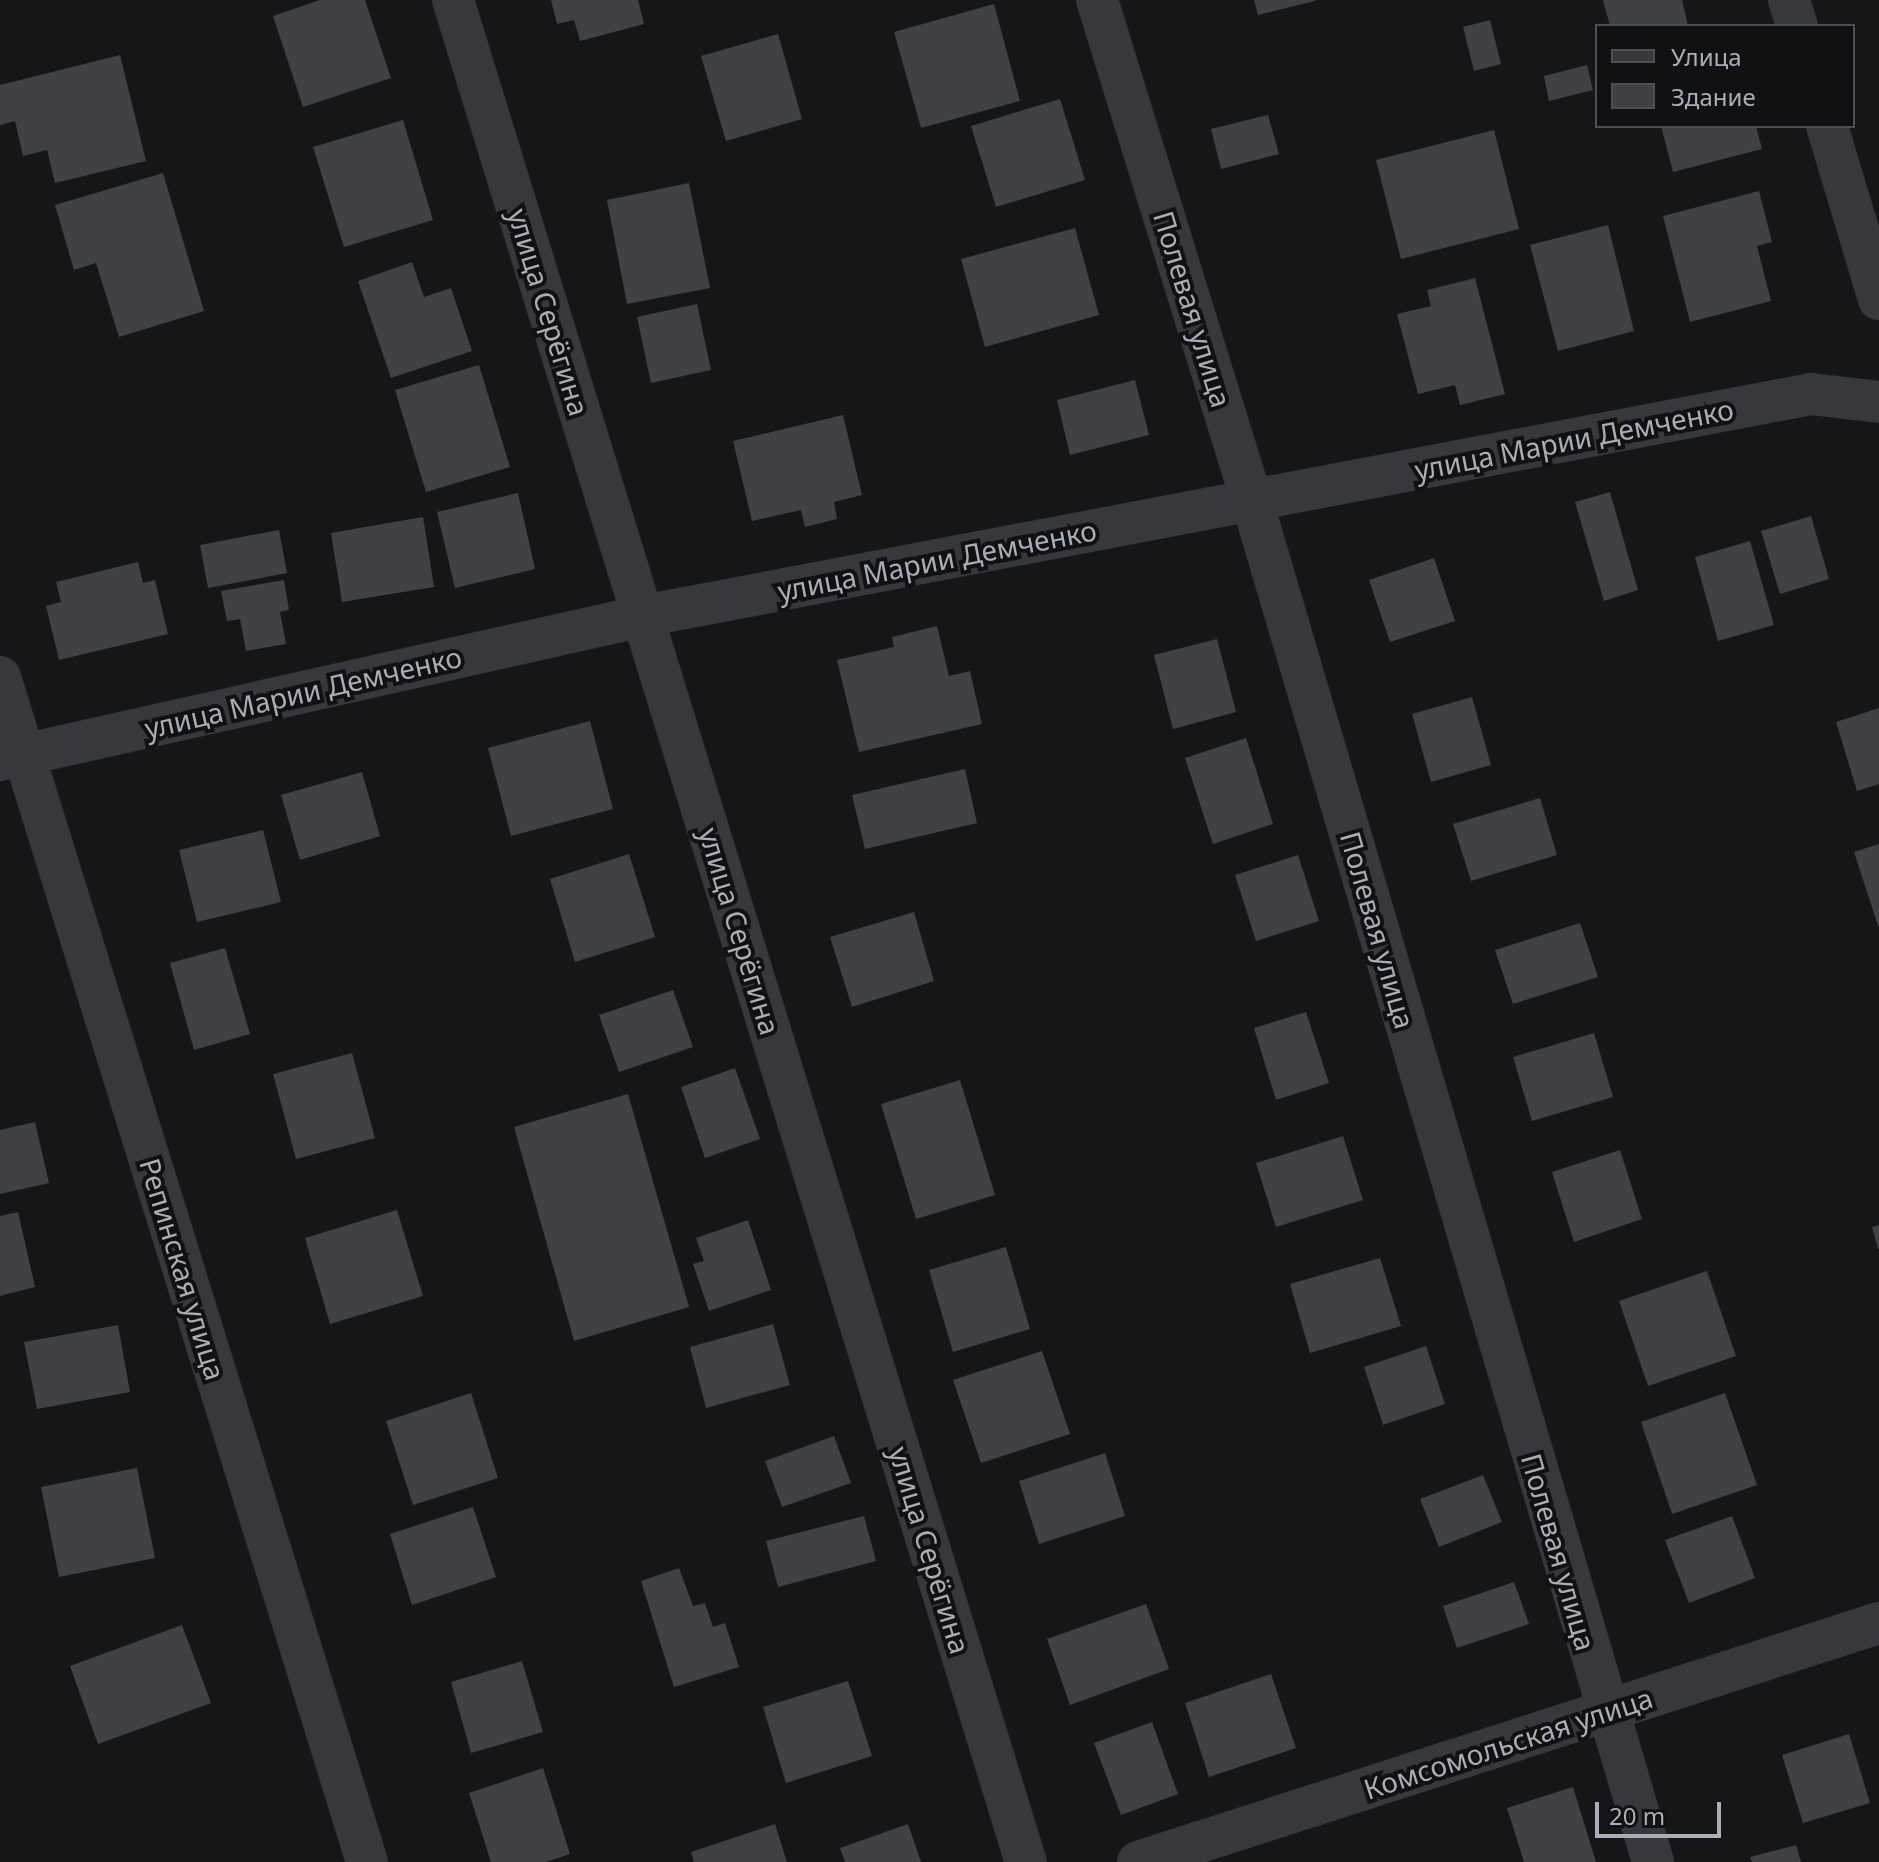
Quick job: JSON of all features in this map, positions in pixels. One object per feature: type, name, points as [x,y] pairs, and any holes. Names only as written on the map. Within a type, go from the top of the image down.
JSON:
[{"type":"street","name":"улица Серёгина","points":[[453,0],[1026,1862]]},
{"type":"street","name":"Полевая улица","points":[[1097,0],[1252,501],[1606,1711],[1653,1862]]},
{"type":"street","points":[[1789,0],[1796,24]]},
{"type":"street","points":[[1828,128],[1879,299]]},
{"type":"street","name":"улица Марии Демченко","points":[[12,758],[643,616],[1811,394],[1879,402]]},
{"type":"street","name":"Репинская улица","points":[[0,677],[12,758],[367,1862]]},
{"type":"street","name":"Комсомольская улица","points":[[1138,1862],[1879,1623]]},
{"type":"building","points":[[320,0],[365,0],[391,78],[303,107],[273,16]]},
{"type":"building","points":[[551,0],[638,0],[644,24],[580,41],[574,20],[557,24]]},
{"type":"building","points":[[1254,0],[1315,0],[1315,1],[1258,15]]},
{"type":"building","points":[[1603,0],[1682,0],[1688,24],[1609,24]]},
{"type":"building","points":[[994,4],[1020,101],[921,128],[894,32]]},
{"type":"building","points":[[1490,20],[1501,64],[1474,71],[1463,27]]},
{"type":"building","points":[[778,34],[802,119],[726,141],[701,56]]},
{"type":"building","points":[[120,55],[146,161],[55,183],[47,150],[23,156],[15,121],[0,125],[0,85]]},
{"type":"building","points":[[1587,65],[1593,90],[1549,101],[1544,76]]},
{"type":"building","points":[[1060,99],[1085,180],[996,207],[971,126]]},
{"type":"building","points":[[1268,115],[1279,154],[1221,169],[1211,129]]},
{"type":"building","points":[[403,120],[433,220],[344,247],[313,147]]},
{"type":"building","points":[[1662,128],[1757,128],[1762,149],[1673,172]]},
{"type":"building","points":[[1494,130],[1519,229],[1401,259],[1376,160]]},
{"type":"building","points":[[163,173],[204,311],[119,337],[96,263],[74,270],[55,205]]},
{"type":"building","points":[[689,183],[710,288],[627,304],[607,200]]},
{"type":"building","points":[[1759,191],[1772,242],[1757,246],[1771,301],[1690,322],[1663,216]]},
{"type":"building","points":[[1608,225],[1634,331],[1558,351],[1530,245]]},
{"type":"building","points":[[1075,228],[1099,315],[985,347],[961,259]]},
{"type":"building","points":[[412,262],[424,297],[451,288],[472,351],[391,378],[358,281]]},
{"type":"building","points":[[1475,278],[1505,394],[1460,405],[1455,385],[1418,394],[1397,314],[1431,306],[1427,290]]},
{"type":"building","points":[[697,304],[711,370],[651,383],[637,317]]},
{"type":"building","points":[[479,365],[510,467],[426,492],[395,390]]},
{"type":"building","points":[[1135,380],[1149,435],[1070,455],[1057,400]]},
{"type":"building","points":[[843,415],[862,495],[834,502],[837,519],[805,527],[801,510],[752,521],[733,441]]},
{"type":"building","points":[[1610,492],[1638,590],[1604,601],[1575,502]]},
{"type":"building","points":[[518,493],[535,569],[455,588],[437,512]]},
{"type":"building","points":[[1811,516],[1829,579],[1780,594],[1761,531]]},
{"type":"building","points":[[423,517],[434,587],[342,602],[331,533]]},
{"type":"building","points":[[279,530],[287,573],[208,588],[200,545]]},
{"type":"building","points":[[1750,541],[1774,625],[1718,641],[1695,557]]},
{"type":"building","points":[[1434,558],[1455,621],[1390,642],[1369,580]]},
{"type":"building","points":[[138,562],[143,583],[155,580],[168,634],[59,660],[46,606],[61,602],[56,582]]},
{"type":"building","points":[[284,580],[289,610],[280,612],[286,644],[246,651],[240,619],[227,621],[221,591]]},
{"type":"building","points":[[937,626],[949,676],[970,671],[982,724],[859,752],[837,660],[894,647],[892,637]]},
{"type":"building","points":[[1217,639],[1236,712],[1173,729],[1154,655]]},
{"type":"building","points":[[1472,697],[1491,765],[1431,782],[1412,714]]},
{"type":"building","points":[[1879,708],[1879,784],[1857,791],[1836,722]]},
{"type":"building","points":[[590,721],[613,809],[511,836],[488,748]]},
{"type":"building","points":[[1246,738],[1273,824],[1213,844],[1185,758]]},
{"type":"building","points":[[965,769],[977,823],[865,849],[852,795]]},
{"type":"building","points":[[362,772],[380,836],[300,860],[281,795]]},
{"type":"building","points":[[1540,798],[1557,855],[1471,881],[1453,824]]},
{"type":"building","points":[[263,830],[281,902],[197,922],[179,850]]},
{"type":"building","points":[[1879,844],[1879,926],[1878,926],[1854,852]]},
{"type":"building","points":[[629,854],[655,937],[575,962],[550,879]]},
{"type":"building","points":[[1298,855],[1319,921],[1256,941],[1235,875]]},
{"type":"building","points":[[914,912],[934,981],[852,1007],[830,937]]},
{"type":"building","points":[[1580,923],[1598,977],[1513,1004],[1495,950]]},
{"type":"building","points":[[225,948],[250,1034],[194,1050],[170,963]]},
{"type":"building","points":[[673,990],[693,1047],[619,1072],[599,1015]]},
{"type":"building","points":[[1306,1012],[1329,1083],[1276,1100],[1254,1028]]},
{"type":"building","points":[[1594,1033],[1613,1097],[1532,1121],[1513,1057]]},
{"type":"building","points":[[352,1053],[375,1138],[296,1159],[273,1074]]},
{"type":"building","points":[[735,1068],[760,1139],[705,1158],[681,1087]]},
{"type":"building","points":[[960,1080],[995,1195],[916,1219],[881,1104]]},
{"type":"building","points":[[628,1094],[689,1307],[574,1341],[514,1127]]},
{"type":"building","points":[[35,1122],[49,1183],[0,1194],[0,1130]]},
{"type":"building","points":[[1343,1136],[1363,1200],[1276,1227],[1256,1163]]},
{"type":"building","points":[[1620,1150],[1642,1219],[1574,1242],[1552,1172]]},
{"type":"building","points":[[397,1210],[423,1296],[330,1324],[305,1238]]},
{"type":"building","points":[[18,1212],[35,1287],[0,1296],[0,1216]]},
{"type":"building","points":[[748,1220],[771,1290],[709,1311],[693,1264],[704,1261],[696,1238]]},
{"type":"building","points":[[1879,1225],[1879,1249],[1878,1249],[1872,1227]]},
{"type":"building","points":[[1006,1247],[1030,1329],[953,1352],[929,1270]]},
{"type":"building","points":[[1380,1258],[1401,1326],[1310,1353],[1290,1284]]},
{"type":"building","points":[[1707,1271],[1736,1356],[1648,1386],[1619,1301]]},
{"type":"building","points":[[773,1324],[790,1385],[706,1408],[690,1347]]},
{"type":"building","points":[[118,1325],[130,1392],[37,1409],[24,1342]]},
{"type":"building","points":[[1426,1346],[1445,1404],[1383,1425],[1364,1367]]},
{"type":"building","points":[[1042,1351],[1070,1434],[981,1463],[953,1380]]},
{"type":"building","points":[[471,1393],[498,1478],[413,1505],[386,1421]]},
{"type":"building","points":[[1725,1393],[1757,1485],[1672,1514],[1641,1422]]},
{"type":"building","points":[[834,1436],[851,1483],[782,1507],[765,1461]]},
{"type":"building","points":[[1105,1453],[1125,1516],[1039,1544],[1019,1481]]},
{"type":"building","points":[[137,1468],[155,1558],[59,1577],[41,1487]]},
{"type":"building","points":[[1483,1475],[1502,1522],[1439,1547],[1420,1499]]},
{"type":"building","points":[[473,1507],[496,1577],[412,1605],[390,1534]]},
{"type":"building","points":[[864,1516],[876,1561],[778,1587],[766,1541]]},
{"type":"building","points":[[1732,1516],[1755,1578],[1689,1603],[1665,1540]]},
{"type":"building","points":[[679,1568],[693,1606],[705,1603],[713,1627],[725,1623],[739,1667],[674,1687],[641,1581]]},
{"type":"building","points":[[1514,1582],[1529,1624],[1457,1648],[1443,1606]]},
{"type":"building","points":[[1146,1604],[1169,1669],[1070,1705],[1047,1639]]},
{"type":"building","points":[[182,1625],[211,1703],[98,1744],[70,1666]]},
{"type":"building","points":[[522,1661],[543,1732],[471,1753],[451,1682]]},
{"type":"building","points":[[1271,1674],[1296,1748],[1209,1777],[1185,1703]]},
{"type":"building","points":[[848,1681],[872,1756],[786,1783],[763,1707]]},
{"type":"building","points":[[1152,1722],[1178,1794],[1121,1815],[1094,1743]]},
{"type":"building","points":[[1849,1734],[1870,1803],[1803,1823],[1782,1755]]},
{"type":"building","points":[[543,1768],[570,1854],[546,1862],[491,1862],[469,1793]]},
{"type":"building","points":[[1573,1787],[1596,1862],[1524,1862],[1507,1808]]},
{"type":"building","points":[[775,1824],[787,1862],[694,1862],[691,1852]]},
{"type":"building","points":[[908,1824],[921,1862],[845,1862],[840,1848]]},
{"type":"building","points":[[1796,1845],[1801,1862],[1752,1862],[1750,1857]]}]
